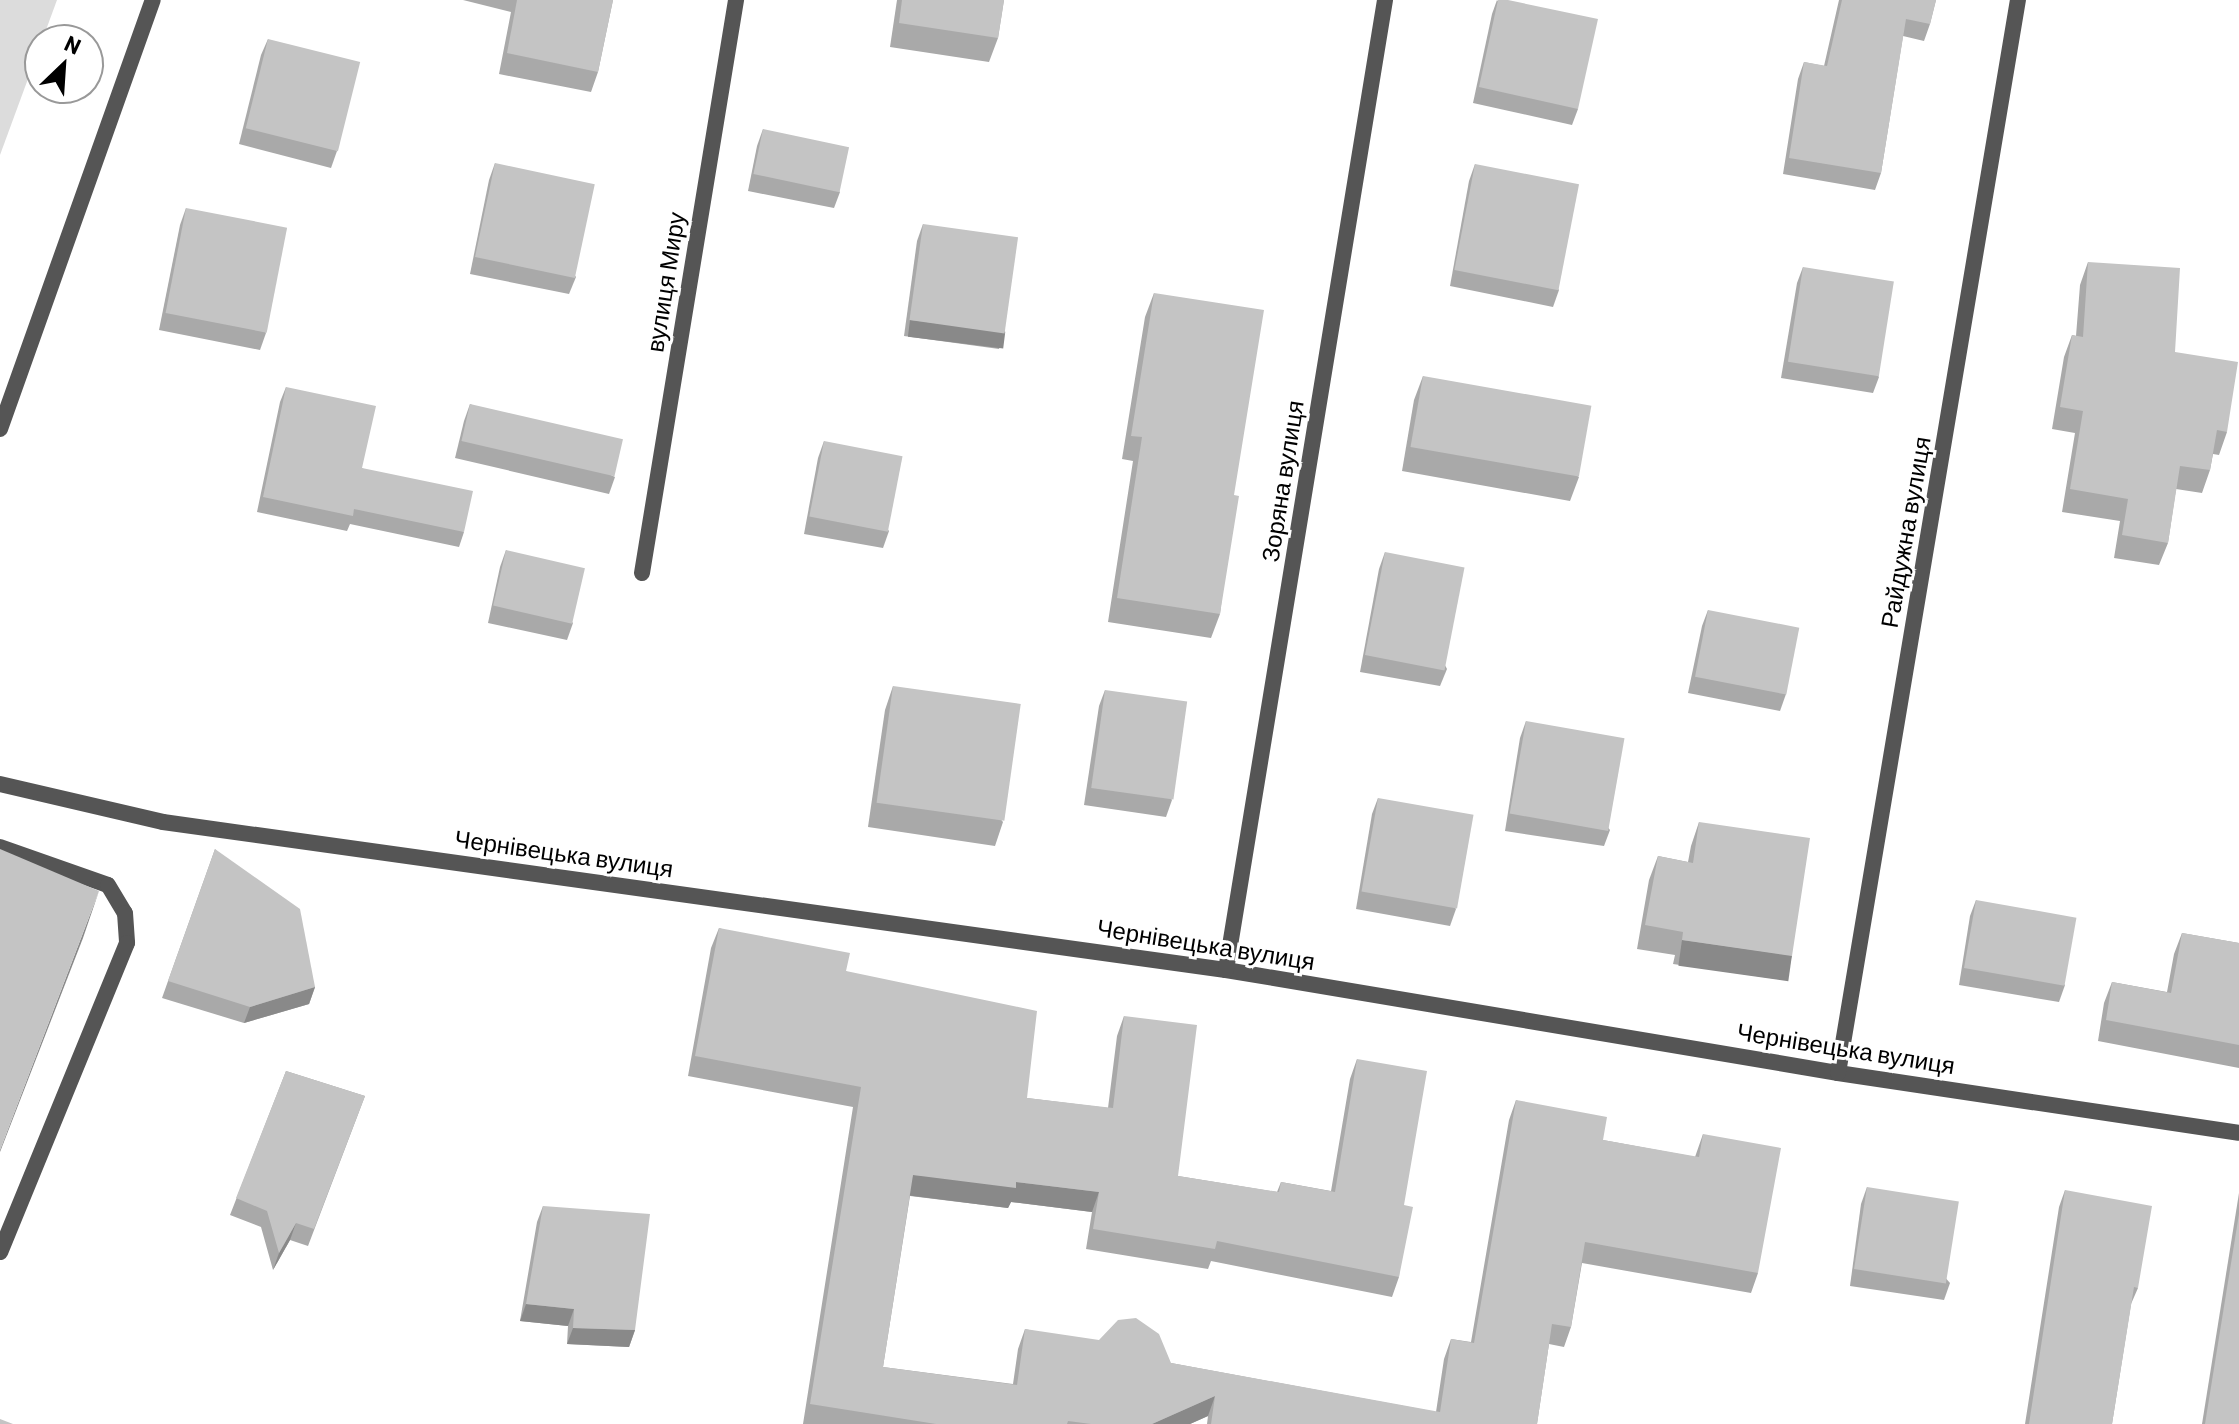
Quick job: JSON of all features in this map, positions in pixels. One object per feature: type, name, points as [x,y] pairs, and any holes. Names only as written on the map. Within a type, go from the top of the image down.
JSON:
[{"type":"street","points":[[0,429],[153,0]]},
{"type":"street","name":"вулиця Миру","points":[[642,573],[736,0]]},
{"type":"street","name":"Зоряна вулиця","points":[[1226,970],[1385,0]]},
{"type":"street","name":"Райдужна вулиця","points":[[1838,1073],[2018,0]]},
{"type":"street","name":"Чернівецька вулиця","points":[[0,784],[163,822],[1226,970],[1838,1073],[2239,1133]]},
{"type":"street","points":[[0,847],[108,885],[125,913],[127,943],[0,1252]]},
{"type":"shaded area","points":[[0,0],[57,0],[48,24],[24,24],[24,90],[0,155]]},
{"type":"building","points":[[517,0],[613,0],[598,72],[507,53]]},
{"type":"building","points":[[902,0],[1004,0],[998,38],[899,23]]},
{"type":"building","points":[[1498,0],[1598,19],[1578,109],[1479,87]]},
{"type":"building","points":[[1842,0],[1936,0],[1930,24],[1906,19],[1881,173],[1789,158],[1804,62],[1827,66]]},
{"type":"building","points":[[268,39],[360,62],[338,151],[246,128]]},
{"type":"building","points":[[763,129],[849,147],[840,192],[753,174]]},
{"type":"building","points":[[495,163],[595,184],[575,278],[475,257]]},
{"type":"building","points":[[1475,164],[1579,184],[1558,290],[1454,270]]},
{"type":"building","points":[[186,208],[287,228],[267,333],[166,313]]},
{"type":"building","points":[[923,224],[1018,237],[1005,333],[910,320]]},
{"type":"building","points":[[2088,262],[2180,268],[2175,352],[2238,362],[2227,432],[2217,430],[2210,470],[2180,466],[2168,543],[2122,535],[2128,499],[2070,489],[2083,411],[2060,407],[2072,335],[2083,337]]},
{"type":"building","points":[[1803,267],[1894,281],[1879,376],[1788,362]]},
{"type":"building","points":[[1154,293],[1264,310],[1234,495],[1239,496],[1220,614],[1117,598],[1142,437],[1131,436]]},
{"type":"building","points":[[1423,376],[1591,406],[1579,477],[1410,447]]},
{"type":"building","points":[[286,387],[376,406],[362,468],[473,491],[464,532],[354,509],[353,516],[263,497]]},
{"type":"building","points":[[470,404],[623,439],[614,476],[461,441]]},
{"type":"building","points":[[824,441],[903,456],[888,532],[809,517]]},
{"type":"building","points":[[506,550],[585,568],[572,624],[493,606]]},
{"type":"building","points":[[1385,552],[1465,567],[1444,671],[1365,655]]},
{"type":"building","points":[[1708,610],[1799,628],[1786,694],[1695,677]]},
{"type":"building","points":[[893,686],[1021,704],[1004,821],[877,803]]},
{"type":"building","points":[[1105,690],[1187,702],[1173,800],[1091,788]]},
{"type":"building","points":[[1526,721],[1624,738],[1608,831],[1510,814]]},
{"type":"building","points":[[1378,798],[1474,815],[1457,908],[1362,892]]},
{"type":"building","points":[[1699,822],[1810,838],[1792,956],[1682,940],[1683,932],[1645,925],[1658,856],[1693,863]]},
{"type":"building","points":[[0,849],[99,891],[0,1150]]},
{"type":"building","points":[[215,849],[300,909],[315,987],[250,1007],[168,981]]},
{"type":"building","points":[[1976,900],[2076,918],[2064,986],[1964,968]]},
{"type":"building","points":[[719,928],[850,953],[846,971],[1037,1011],[1027,1098],[1113,1108],[1124,1016],[1197,1025],[1178,1176],[1279,1192],[1281,1182],[1335,1192],[1357,1059],[1427,1071],[1404,1205],[1413,1207],[1399,1277],[1217,1241],[1215,1249],[1093,1229],[1099,1192],[1016,1182],[1016,1188],[913,1175],[883,1367],[1017,1385],[1025,1329],[1099,1340],[1118,1320],[1136,1318],[1159,1334],[1171,1363],[1440,1412],[1451,1339],[1474,1343],[1516,1100],[1607,1117],[1603,1140],[1699,1157],[1703,1134],[1781,1148],[1758,1273],[1585,1242],[1571,1327],[1552,1324],[1537,1424],[1211,1424],[1215,1396],[1152,1424],[1068,1421],[1067,1424],[936,1424],[810,1404],[861,1087],[695,1056]]},
{"type":"building","points":[[2182,933],[2239,943],[2239,1045],[2106,1020],[2112,982],[2171,993]]},
{"type":"building","points":[[286,1071],[365,1096],[314,1229],[296,1223],[279,1253],[267,1211],[236,1198]]},
{"type":"building","points":[[1867,1187],[1959,1202],[1946,1284],[1854,1269]]},
{"type":"building","points":[[2065,1190],[2152,1206],[2138,1288],[2134,1287],[2112,1424],[2029,1424]]},
{"type":"building","points":[[543,1206],[650,1214],[635,1330],[573,1328],[574,1309],[526,1304]]},
{"type":"building","points":[[2239,1214],[2239,1424],[2205,1424]]}]
